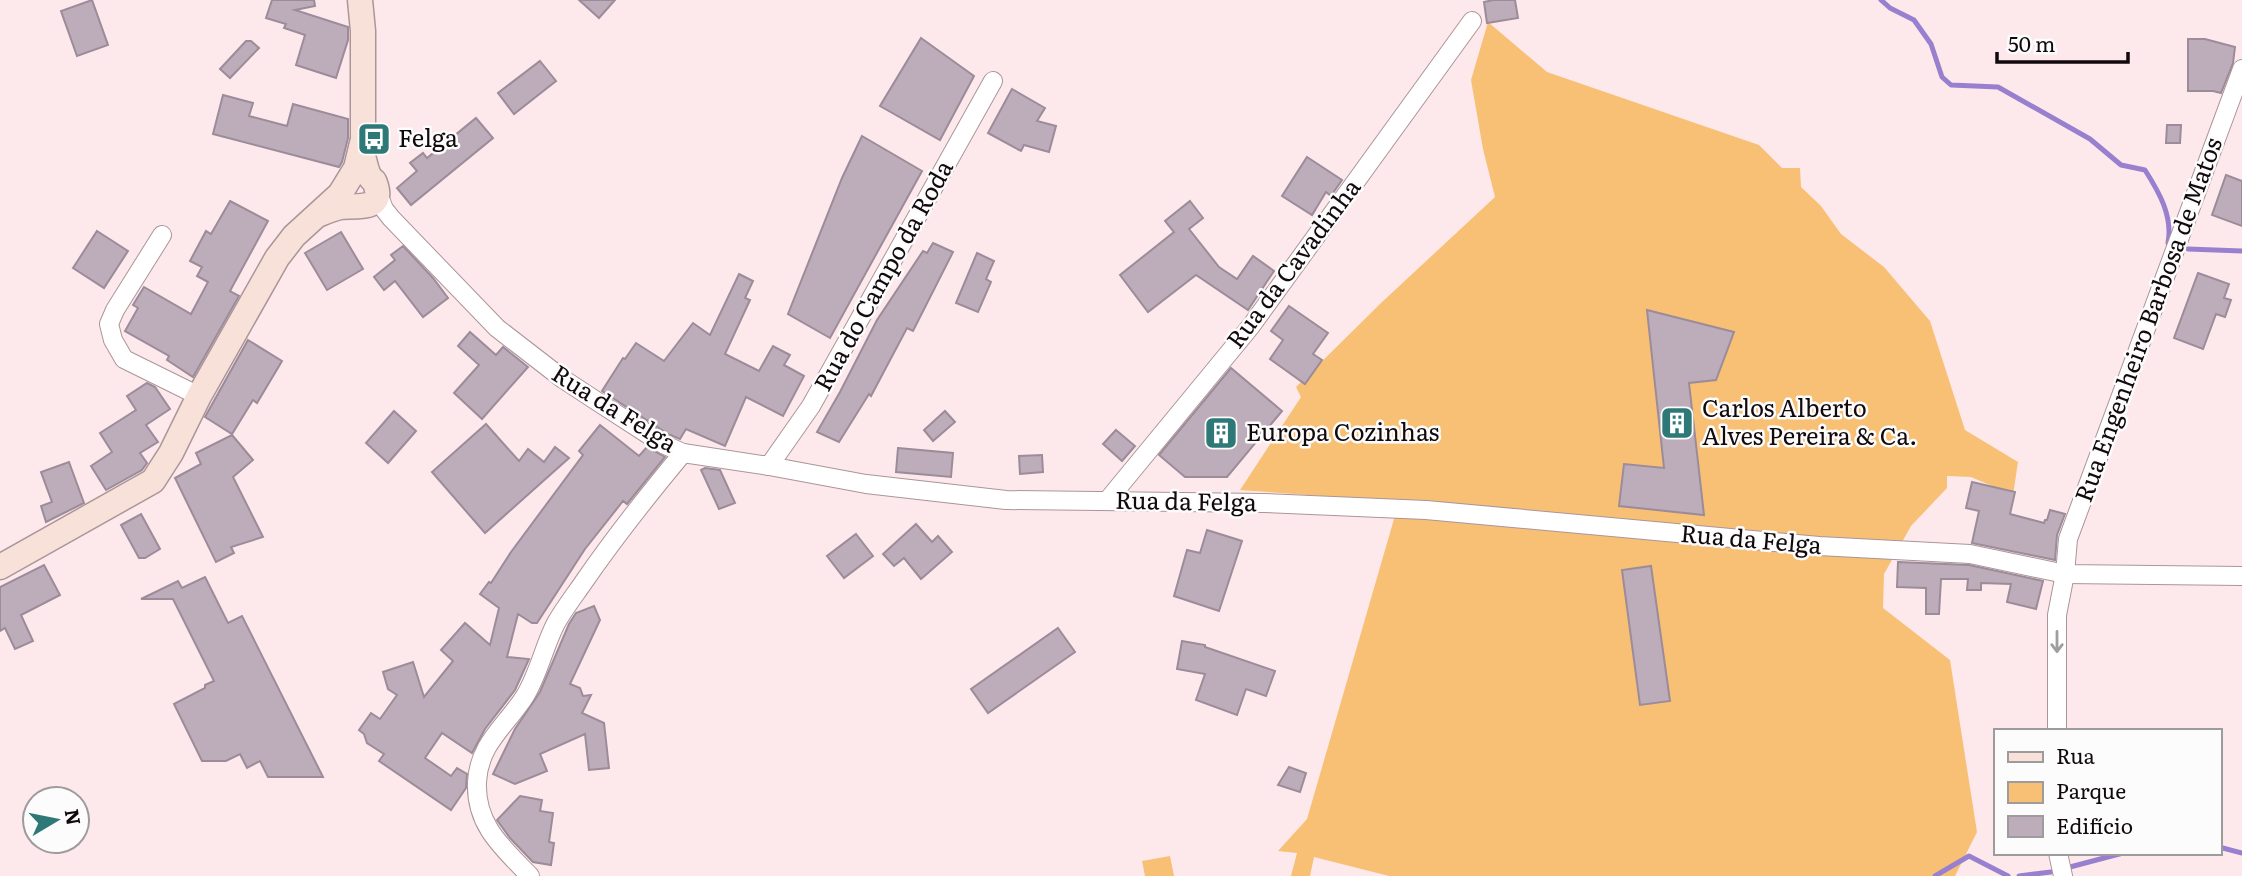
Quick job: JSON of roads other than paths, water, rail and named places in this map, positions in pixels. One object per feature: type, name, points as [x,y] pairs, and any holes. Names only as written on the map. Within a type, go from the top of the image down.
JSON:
[{"type":"street","points":[[0,567],[153,481],[171,453],[199,396],[277,258],[311,220],[359,191],[363,31],[360,0]]},
{"type":"street","name":"Rua da Cavadinha","points":[[1107,501],[1251,326],[1472,21]]},
{"type":"street","name":"Rua Engenheiro Barbosa de Matos","points":[[2057,729],[2057,615],[2068,539],[2242,69]]},
{"type":"street","name":"Rua do Campo da Roda","points":[[769,466],[811,406],[993,81]]},
{"type":"street","name":"Rua da Felga","points":[[359,191],[391,218],[497,328],[590,396],[663,444],[683,453],[866,484],[980,497],[1264,503],[1426,510],[1819,546],[1970,554],[2065,574],[2242,576]]},
{"type":"street","points":[[162,235],[109,324],[113,340],[124,359],[199,396]]},
{"type":"street","points":[[530,876],[490,834],[478,804],[477,782],[481,756],[499,727],[525,696],[556,624],[616,535],[683,453]]},
{"type":"street","points":[[2058,855],[2063,876]]},
{"type":"waterway","points":[[1881,0],[1890,8],[1914,20],[1931,44],[1942,77],[1951,85],[1998,87],[2090,139],[2121,165],[2145,170],[2167,214],[2168,243]]},
{"type":"waterway","points":[[2188,249],[2242,251]]},
{"type":"waterway","points":[[2221,848],[2242,853]]},
{"type":"waterway","points":[[2070,867],[2115,855]]},
{"type":"waterway","points":[[1935,876],[1969,856],[2008,876]]},
{"type":"waterway","points":[[2019,876],[2051,872]]},
{"type":"place","name":"Felga","points":[[374,139]]},
{"type":"place","name":"Carlos Alberto Alves Pereira & Ca.","points":[[1677,423]]},
{"type":"place","name":"Europa Cozinhas","points":[[1221,433]]}]
